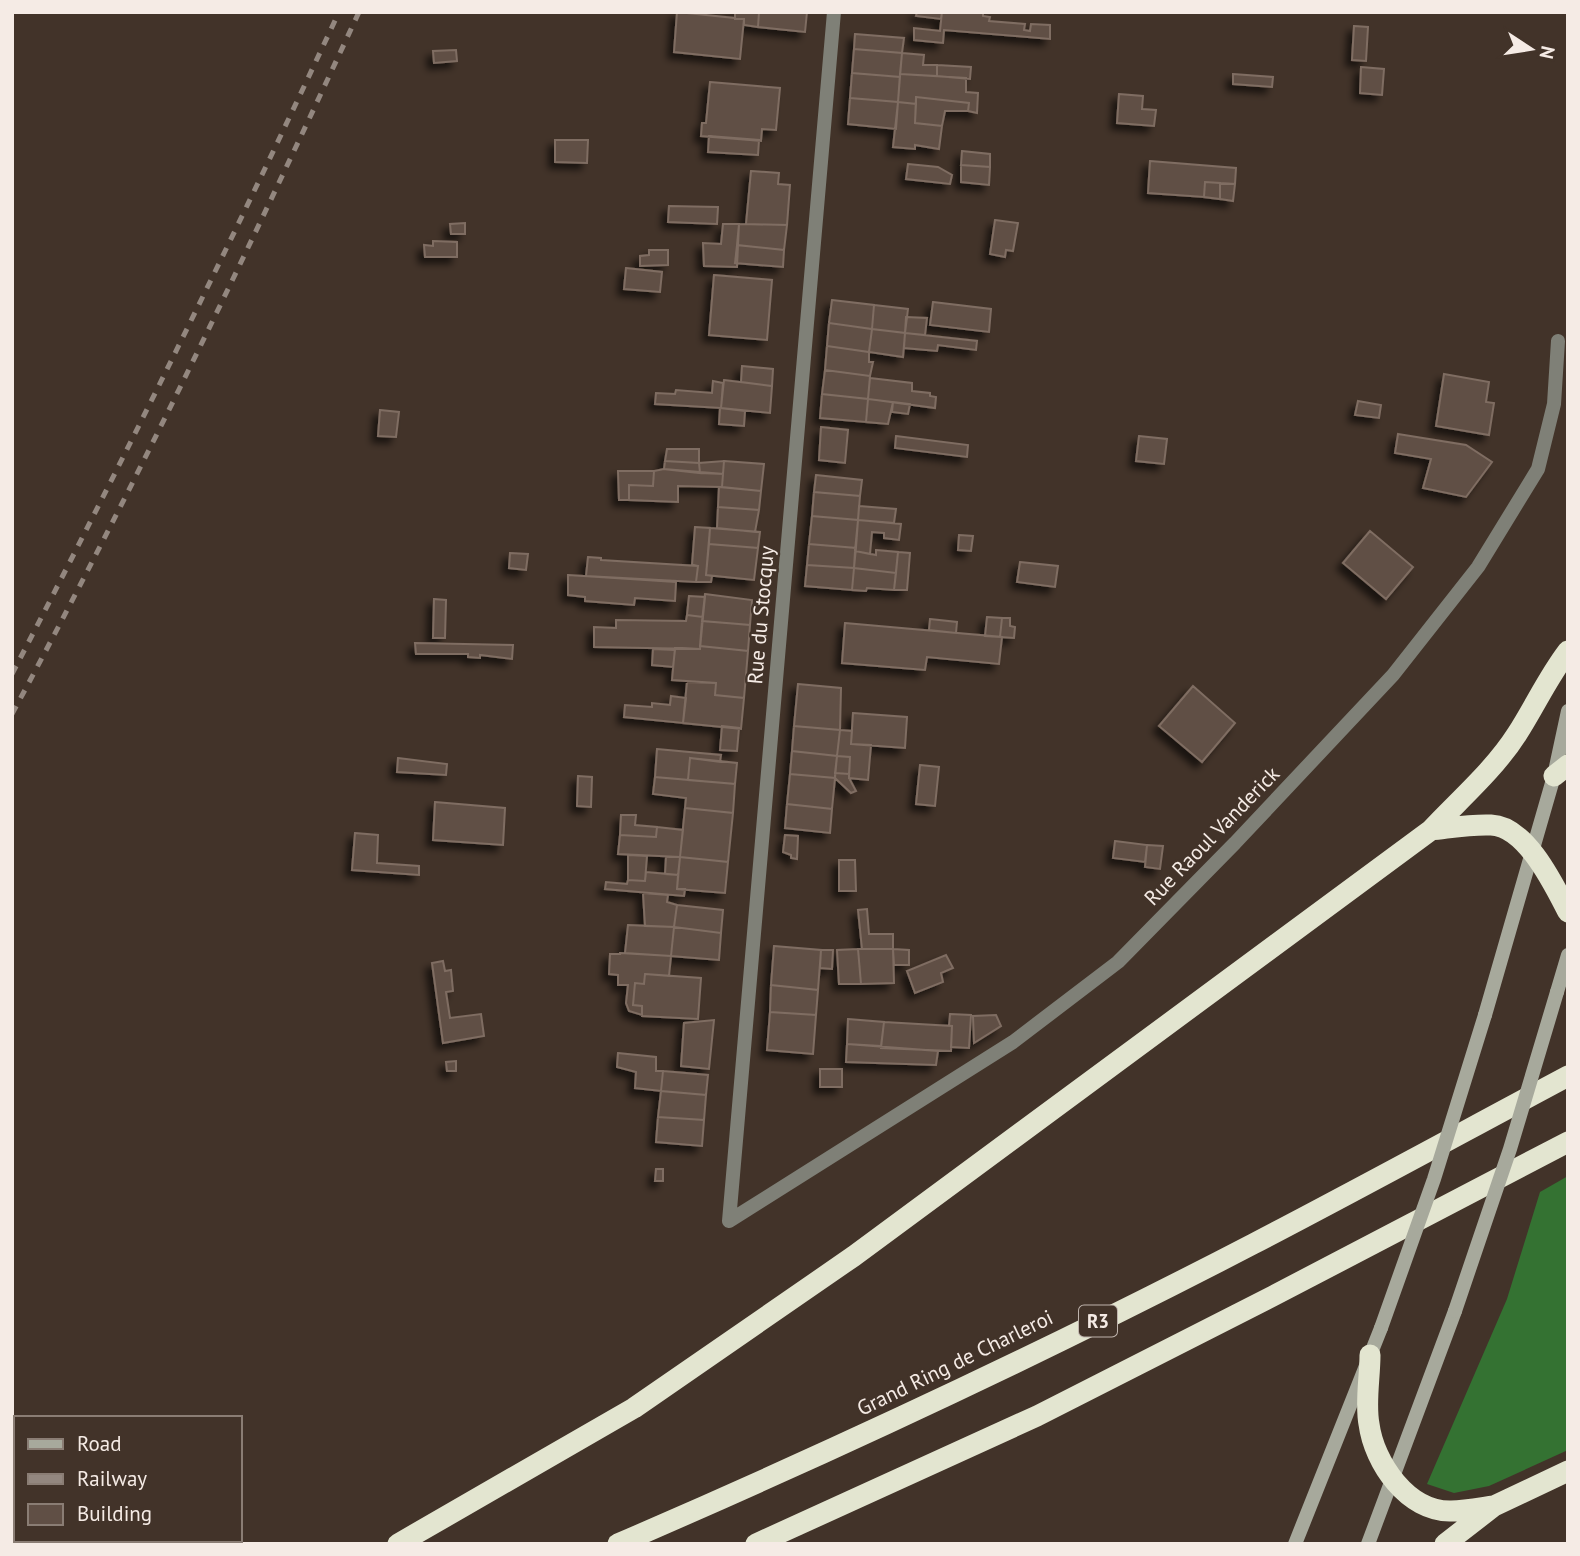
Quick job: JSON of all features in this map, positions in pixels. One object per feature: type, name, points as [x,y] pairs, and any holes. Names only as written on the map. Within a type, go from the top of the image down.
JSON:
[{"type":"highway","points":[[398,1544],[634,1408],[821,1279],[1431,830],[1492,767],[1517,734],[1550,675],[1568,651]]},
{"type":"highway","points":[[1431,830],[1494,825],[1513,834],[1532,849],[1568,912]]},
{"type":"highway","name":"Grand Ring de Charleroi","points":[[618,1544],[773,1477],[1021,1360],[1253,1244],[1568,1076]]},
{"type":"highway","points":[[756,1544],[1037,1416],[1568,1142]]},
{"type":"highway","points":[[1370,1354],[1368,1424],[1377,1454],[1394,1479],[1417,1503],[1449,1512],[1494,1506]]},
{"type":"highway","points":[[1445,1544],[1494,1506],[1568,1471]]},
{"type":"main road","points":[[1295,1544],[1381,1328],[1434,1179],[1485,1015],[1532,849],[1561,770],[1568,711]]},
{"type":"main road","points":[[1367,1544],[1394,1479],[1455,1311],[1510,1149],[1568,955]]},
{"type":"street","name":"Rue du Stocquy","points":[[729,1221],[834,12]]},
{"type":"street","name":"Rue Raoul Vanderick","points":[[729,1221],[1013,1042],[1118,962],[1254,823],[1393,675],[1478,567],[1538,470],[1554,404],[1559,341]]},
{"type":"green space","points":[[1568,1176],[1568,1450],[1489,1486],[1454,1493],[1427,1484],[1507,1299],[1540,1192]]},
{"type":"building","points":[[677,12],[744,19],[740,59],[674,52]]},
{"type":"building","points":[[735,12],[759,12],[758,27],[744,25],[744,19],[735,19]]},
{"type":"building","points":[[759,12],[807,12],[805,32],[758,27]]},
{"type":"building","points":[[917,12],[942,12],[941,19],[916,16]]},
{"type":"building","points":[[942,12],[983,12],[983,16],[990,17],[989,21],[1025,24],[1024,30],[1030,31],[1031,24],[1050,25],[1050,39],[944,30],[943,43],[914,40],[914,28],[940,31]]},
{"type":"building","points":[[1354,26],[1368,27],[1366,61],[1352,60]]},
{"type":"building","points":[[855,34],[904,38],[902,53],[854,49]]},
{"type":"building","points":[[854,49],[902,53],[900,77],[852,73]]},
{"type":"building","points":[[456,50],[457,61],[434,63],[433,51]]},
{"type":"building","points":[[902,53],[924,55],[923,65],[937,65],[937,76],[900,74]]},
{"type":"building","points":[[937,65],[971,67],[970,79],[937,76]]},
{"type":"building","points":[[1361,67],[1384,69],[1382,95],[1360,93]]},
{"type":"building","points":[[852,73],[900,77],[898,102],[850,98]]},
{"type":"building","points":[[900,74],[966,78],[966,92],[978,93],[977,113],[968,111],[969,103],[916,97],[916,104],[898,102]]},
{"type":"building","points":[[1233,74],[1273,77],[1272,87],[1233,84]]},
{"type":"building","points":[[710,82],[780,88],[776,130],[762,129],[761,141],[701,136],[702,123],[706,123]]},
{"type":"building","points":[[1119,94],[1143,96],[1142,109],[1156,110],[1154,126],[1117,123]]},
{"type":"building","points":[[916,97],[969,103],[968,111],[945,111],[942,126],[915,123]]},
{"type":"building","points":[[850,98],[898,102],[896,129],[848,124]]},
{"type":"building","points":[[898,102],[916,104],[915,123],[942,126],[939,149],[915,145],[915,149],[893,147]]},
{"type":"building","points":[[709,136],[759,140],[758,155],[708,152]]},
{"type":"building","points":[[555,140],[588,140],[587,163],[555,162]]},
{"type":"building","points":[[962,151],[990,154],[990,167],[961,165]]},
{"type":"building","points":[[1150,161],[1236,168],[1235,184],[1205,182],[1204,197],[1148,193]]},
{"type":"building","points":[[908,164],[938,167],[952,175],[950,184],[906,179]]},
{"type":"building","points":[[961,165],[990,167],[989,185],[961,182]]},
{"type":"building","points":[[751,171],[779,173],[778,184],[790,185],[787,225],[746,224]]},
{"type":"building","points":[[1205,182],[1220,183],[1220,199],[1204,197]]},
{"type":"building","points":[[1220,183],[1235,184],[1233,201],[1220,199]]},
{"type":"building","points":[[669,206],[718,207],[717,224],[668,222]]},
{"type":"building","points":[[995,220],[1018,223],[1013,251],[1006,250],[1005,257],[990,254]]},
{"type":"building","points":[[465,223],[465,234],[451,234],[450,224]]},
{"type":"building","points":[[723,224],[739,224],[737,267],[704,266],[703,243],[721,244]]},
{"type":"building","points":[[739,224],[787,225],[784,250],[737,245]]},
{"type":"building","points":[[433,241],[457,242],[457,257],[425,257],[424,245],[433,246]]},
{"type":"building","points":[[737,245],[784,250],[783,267],[735,263]]},
{"type":"building","points":[[649,250],[668,250],[668,265],[640,266],[640,256],[649,255]]},
{"type":"building","points":[[626,268],[662,272],[660,292],[624,289]]},
{"type":"building","points":[[714,275],[772,280],[767,340],[709,335]]},
{"type":"building","points":[[832,300],[874,305],[872,329],[829,323]]},
{"type":"building","points":[[933,302],[991,309],[989,332],[930,325]]},
{"type":"building","points":[[874,305],[908,309],[905,333],[872,329]]},
{"type":"building","points":[[906,317],[927,318],[925,335],[905,333]]},
{"type":"building","points":[[829,323],[872,329],[869,352],[827,346]]},
{"type":"building","points":[[872,329],[905,333],[903,357],[869,352]]},
{"type":"building","points":[[905,333],[977,341],[976,350],[938,345],[937,351],[904,348]]},
{"type":"building","points":[[827,346],[869,352],[869,362],[873,362],[870,376],[825,370]]},
{"type":"building","points":[[742,366],[773,369],[772,386],[741,382]]},
{"type":"building","points":[[825,370],[870,376],[868,399],[822,394]]},
{"type":"building","points":[[1444,374],[1489,382],[1486,402],[1494,403],[1489,435],[1436,426]]},
{"type":"building","points":[[870,378],[912,383],[912,391],[930,393],[930,396],[936,397],[935,408],[868,399]]},
{"type":"building","points":[[724,380],[772,386],[770,413],[721,408]]},
{"type":"building","points":[[713,381],[723,383],[721,408],[655,404],[656,393],[675,394],[676,390],[712,393]]},
{"type":"building","points":[[822,394],[868,399],[866,422],[820,418]]},
{"type":"building","points":[[868,399],[893,402],[888,424],[866,422]]},
{"type":"building","points":[[1358,401],[1381,405],[1379,418],[1355,415]]},
{"type":"building","points":[[893,402],[910,404],[908,414],[892,412]]},
{"type":"building","points":[[720,408],[745,411],[744,426],[719,424]]},
{"type":"building","points":[[380,410],[399,412],[396,437],[378,436]]},
{"type":"building","points":[[821,427],[848,430],[845,463],[819,460]]},
{"type":"building","points":[[1398,434],[1466,445],[1492,462],[1466,497],[1423,488],[1431,459],[1395,453]]},
{"type":"building","points":[[896,436],[968,445],[967,457],[895,448]]},
{"type":"building","points":[[1139,436],[1167,439],[1164,464],[1136,461]]},
{"type":"building","points":[[667,449],[699,449],[699,463],[665,461]]},
{"type":"building","points":[[665,461],[699,463],[700,473],[664,469]]},
{"type":"building","points":[[724,461],[764,464],[761,491],[722,487]]},
{"type":"building","points":[[724,461],[723,474],[700,473],[699,463]]},
{"type":"building","points":[[664,469],[723,474],[722,487],[678,486],[678,502],[629,500],[629,485],[653,486],[654,471]]},
{"type":"building","points":[[618,471],[654,471],[653,486],[629,485],[629,500],[619,500]]},
{"type":"building","points":[[816,475],[862,480],[860,496],[814,492]]},
{"type":"building","points":[[719,487],[761,491],[759,510],[718,507]]},
{"type":"building","points":[[814,492],[860,496],[858,520],[812,516]]},
{"type":"building","points":[[859,506],[896,509],[894,523],[858,520]]},
{"type":"building","points":[[718,507],[759,510],[755,532],[717,528]]},
{"type":"building","points":[[812,516],[858,520],[856,548],[809,544]]},
{"type":"building","points":[[858,520],[901,524],[899,540],[884,538],[884,533],[872,532],[870,554],[855,551]]},
{"type":"building","points":[[695,527],[710,528],[706,575],[712,576],[711,582],[696,582],[698,566],[692,565]]},
{"type":"building","points":[[710,528],[760,532],[758,548],[709,544]]},
{"type":"building","points":[[1370,531],[1413,567],[1386,599],[1343,563]]},
{"type":"building","points":[[959,535],[973,536],[971,551],[958,550]]},
{"type":"building","points":[[709,544],[758,548],[754,580],[706,575]]},
{"type":"building","points":[[809,544],[856,548],[854,568],[807,565]]},
{"type":"building","points":[[876,550],[898,552],[896,573],[854,568],[855,551],[876,555]]},
{"type":"building","points":[[898,552],[910,553],[907,590],[894,590]]},
{"type":"building","points":[[510,553],[528,554],[526,570],[509,568]]},
{"type":"building","points":[[588,557],[698,566],[696,582],[586,576]]},
{"type":"building","points":[[1020,562],[1058,566],[1055,587],[1017,582]]},
{"type":"building","points":[[807,565],[854,568],[852,590],[805,586]]},
{"type":"building","points":[[854,568],[896,573],[894,590],[852,590]]},
{"type":"building","points":[[568,575],[676,582],[675,601],[635,598],[634,605],[585,601],[585,597],[568,595]]},
{"type":"building","points":[[705,594],[752,600],[750,625],[702,621]]},
{"type":"building","points":[[689,596],[705,597],[703,617],[687,615]]},
{"type":"building","points":[[434,599],[446,600],[445,638],[433,638]]},
{"type":"building","points":[[687,615],[703,617],[700,649],[594,647],[594,627],[616,628],[616,620],[686,621]]},
{"type":"building","points":[[987,617],[1002,618],[1000,637],[985,636]]},
{"type":"building","points":[[1002,618],[1010,618],[1010,626],[1015,627],[1014,638],[1000,637]]},
{"type":"building","points":[[930,619],[957,622],[956,633],[929,630]]},
{"type":"building","points":[[702,621],[750,625],[748,651],[700,646]]},
{"type":"building","points":[[845,623],[1002,637],[999,664],[927,657],[925,670],[842,663]]},
{"type":"building","points":[[415,643],[513,645],[512,659],[480,655],[480,658],[468,657],[468,654],[416,654]]},
{"type":"building","points":[[700,646],[748,651],[744,698],[715,695],[716,683],[672,680],[675,648],[700,649]]},
{"type":"building","points":[[653,649],[675,650],[673,667],[652,665]]},
{"type":"building","points":[[687,682],[716,683],[715,695],[744,698],[741,729],[683,723]]},
{"type":"building","points":[[798,684],[841,688],[840,730],[794,726]]},
{"type":"building","points":[[1193,686],[1235,723],[1202,762],[1159,726]]},
{"type":"building","points":[[671,696],[686,698],[683,723],[624,717],[625,705],[670,705]]},
{"type":"building","points":[[853,713],[907,717],[905,748],[851,744]]},
{"type":"building","points":[[722,726],[739,728],[737,751],[720,750]]},
{"type":"building","points":[[794,726],[840,730],[837,756],[792,751]]},
{"type":"building","points":[[840,730],[852,731],[851,744],[871,745],[868,780],[849,778],[850,757],[837,756]]},
{"type":"building","points":[[657,749],[721,755],[720,762],[690,758],[688,780],[655,777]]},
{"type":"building","points":[[792,751],[837,756],[835,778],[790,774]]},
{"type":"building","points":[[837,756],[850,757],[849,774],[835,773]]},
{"type":"building","points":[[398,758],[447,764],[446,775],[397,772]]},
{"type":"building","points":[[690,758],[737,763],[735,784],[688,780]]},
{"type":"building","points":[[920,765],[939,767],[935,806],[916,804]]},
{"type":"building","points":[[835,773],[849,774],[856,791],[851,793],[835,778]]},
{"type":"building","points":[[790,774],[835,778],[832,809],[787,804]]},
{"type":"building","points":[[578,776],[592,777],[591,807],[577,806]]},
{"type":"building","points":[[655,777],[735,784],[733,813],[685,808],[686,798],[653,794]]},
{"type":"building","points":[[435,802],[505,808],[503,845],[433,840]]},
{"type":"building","points":[[787,804],[832,809],[830,833],[785,828]]},
{"type":"building","points":[[685,808],[733,813],[728,862],[680,857]]},
{"type":"building","points":[[621,815],[636,815],[635,825],[657,827],[656,837],[620,835]]},
{"type":"building","points":[[657,827],[683,830],[680,857],[618,854],[620,835],[656,837]]},
{"type":"building","points":[[355,833],[378,835],[377,863],[419,866],[419,875],[352,870]]},
{"type":"building","points":[[785,835],[798,836],[797,859],[783,852]]},
{"type":"building","points":[[1115,841],[1147,845],[1145,862],[1113,858]]},
{"type":"building","points":[[1147,845],[1163,846],[1160,869],[1145,867]]},
{"type":"building","points":[[628,855],[647,856],[645,881],[628,880]]},
{"type":"building","points":[[666,857],[680,857],[678,875],[665,874]]},
{"type":"building","points":[[680,857],[728,862],[725,893],[677,889]]},
{"type":"building","points":[[839,860],[855,860],[856,891],[839,891]]},
{"type":"building","points":[[646,872],[678,875],[677,889],[685,889],[684,896],[605,889],[606,882],[627,884],[628,880],[645,881]]},
{"type":"building","points":[[643,893],[668,895],[667,902],[677,905],[674,927],[645,926]]},
{"type":"building","points":[[677,905],[723,910],[721,933],[674,927]]},
{"type":"building","points":[[867,909],[869,934],[893,934],[893,949],[862,949],[858,910]]},
{"type":"building","points":[[628,925],[674,927],[671,956],[625,953]]},
{"type":"building","points":[[674,927],[721,933],[719,960],[671,956]]},
{"type":"building","points":[[774,946],[821,950],[818,990],[771,985]]},
{"type":"building","points":[[858,949],[861,984],[839,984],[837,950]]},
{"type":"building","points":[[858,949],[893,949],[894,983],[861,984]]},
{"type":"building","points":[[893,949],[909,950],[909,965],[894,965]]},
{"type":"building","points":[[821,950],[833,950],[832,969],[820,968]]},
{"type":"building","points":[[610,954],[671,956],[669,976],[645,974],[644,984],[635,983],[633,1005],[642,1006],[642,1015],[629,1011],[626,1003],[628,985],[618,985],[618,975],[609,974]]},
{"type":"building","points":[[946,955],[953,968],[941,973],[943,982],[915,993],[907,971]]},
{"type":"building","points":[[443,961],[445,971],[451,970],[453,991],[446,992],[450,1018],[481,1014],[484,1036],[443,1043],[432,963]]},
{"type":"building","points":[[645,974],[701,978],[698,1019],[642,1016],[642,1006],[633,1005],[635,983],[644,984]]},
{"type":"building","points":[[771,985],[818,990],[816,1015],[770,1012]]},
{"type":"building","points":[[770,1012],[816,1015],[813,1054],[767,1050]]},
{"type":"building","points":[[950,1014],[971,1015],[969,1048],[951,1047]]},
{"type":"building","points":[[996,1015],[1001,1026],[974,1043],[973,1016]]},
{"type":"building","points":[[848,1019],[884,1022],[881,1046],[847,1044]]},
{"type":"building","points":[[714,1020],[709,1069],[681,1066],[684,1023]]},
{"type":"building","points":[[884,1022],[952,1026],[951,1051],[881,1048]]},
{"type":"building","points":[[847,1044],[938,1051],[936,1065],[846,1062]]},
{"type":"building","points":[[618,1053],[656,1057],[656,1071],[663,1071],[661,1091],[635,1088],[636,1072],[617,1067]]},
{"type":"building","points":[[456,1061],[456,1071],[447,1071],[446,1062]]},
{"type":"building","points":[[820,1069],[842,1069],[842,1087],[820,1087]]},
{"type":"building","points":[[663,1071],[708,1075],[706,1095],[661,1091]]},
{"type":"building","points":[[661,1091],[706,1095],[704,1120],[658,1117]]},
{"type":"building","points":[[658,1117],[704,1120],[702,1146],[656,1142]]},
{"type":"building","points":[[656,1169],[663,1169],[663,1181],[655,1181]]},
{"type":"railway","points":[[12,674],[179,344],[339,12]]},
{"type":"railway","points":[[12,714],[191,366],[359,12]]}]
